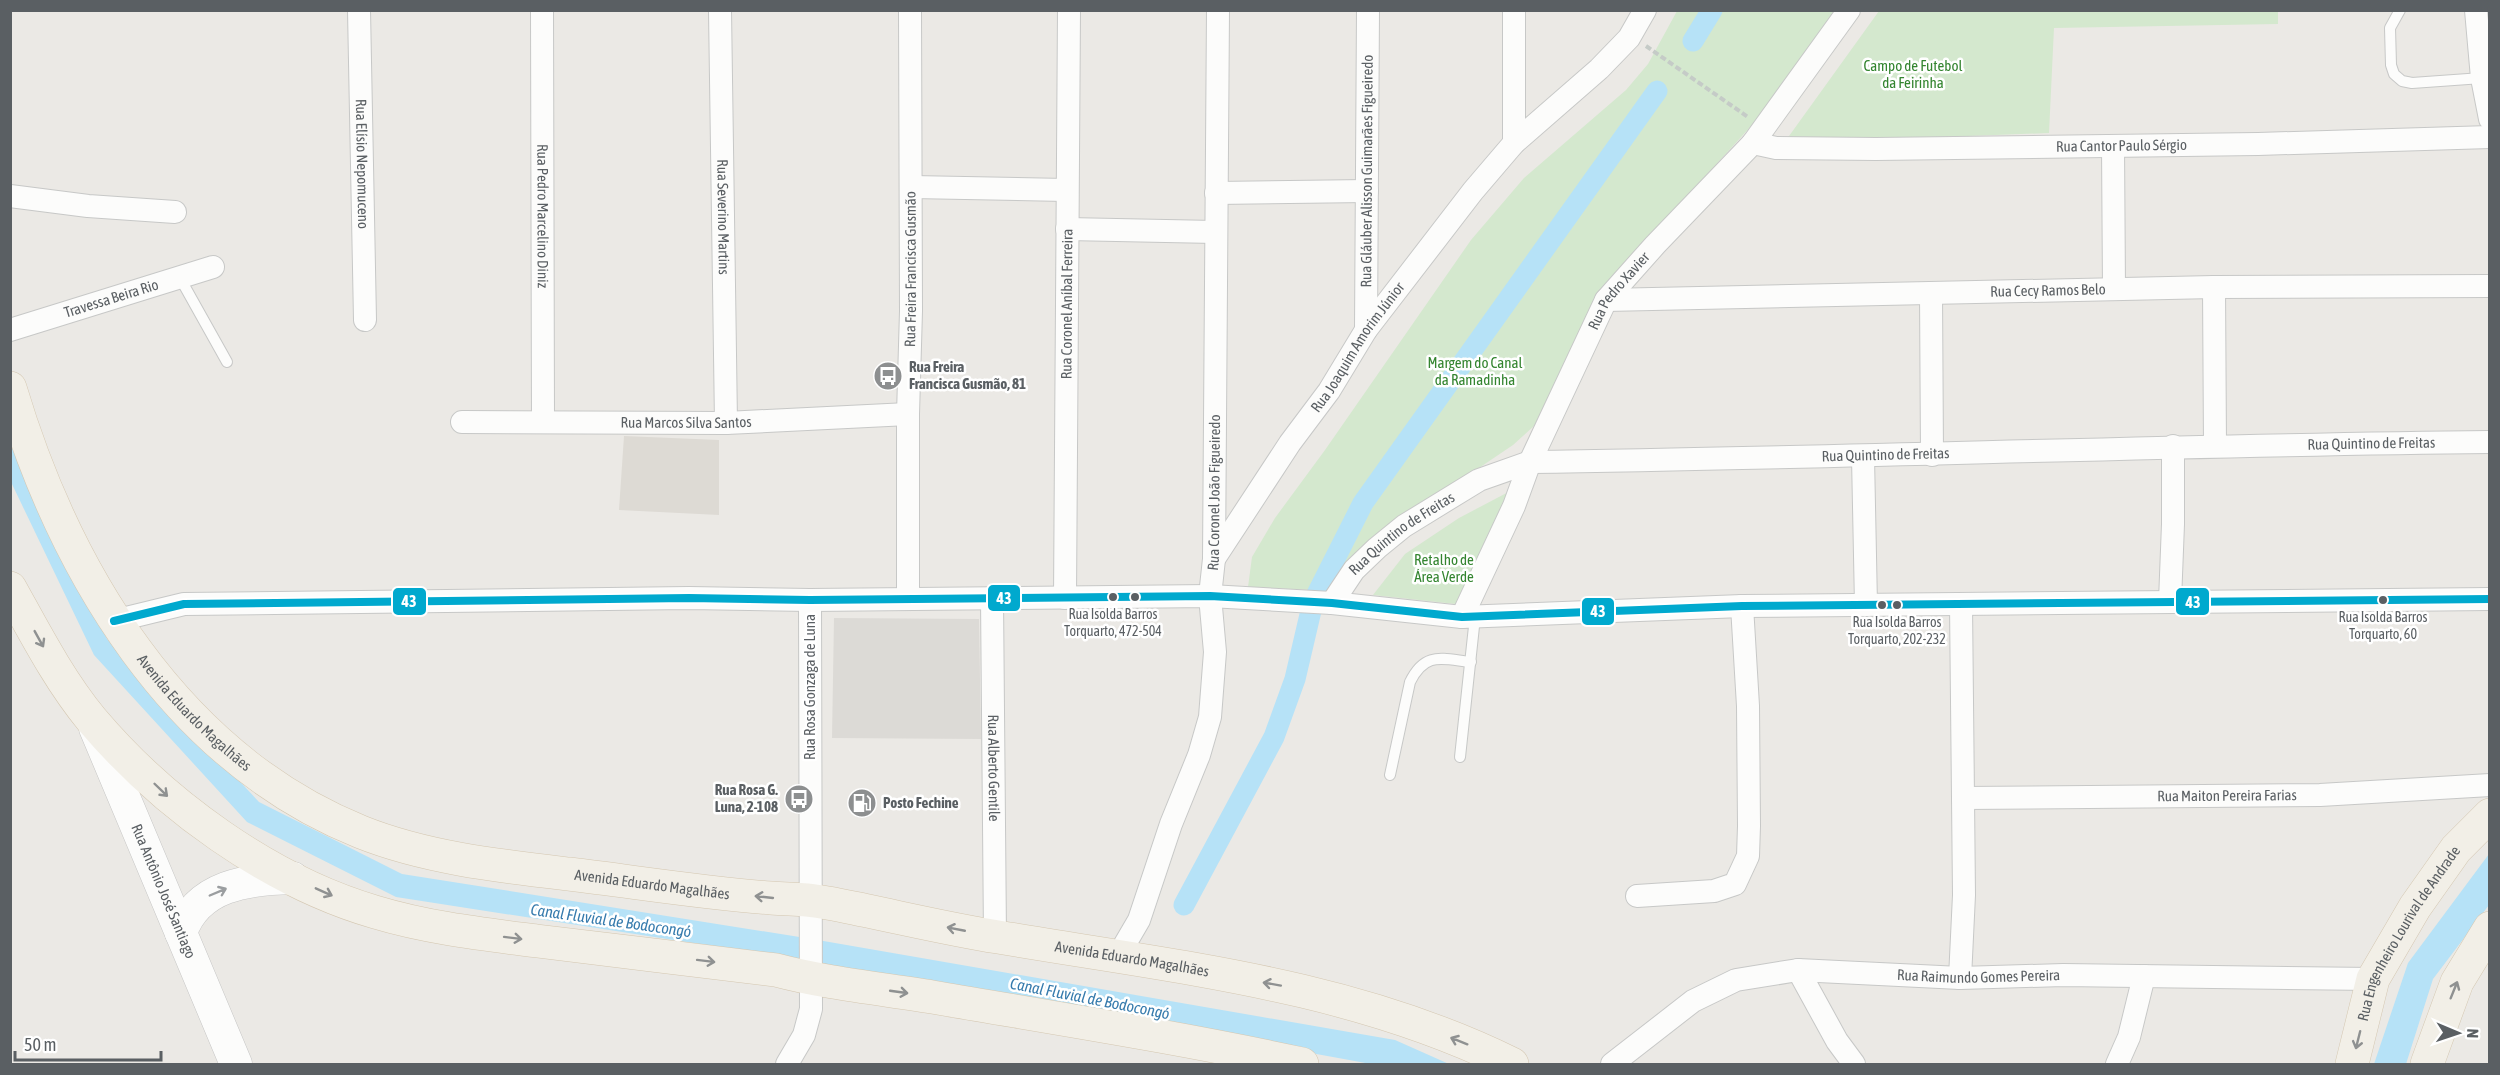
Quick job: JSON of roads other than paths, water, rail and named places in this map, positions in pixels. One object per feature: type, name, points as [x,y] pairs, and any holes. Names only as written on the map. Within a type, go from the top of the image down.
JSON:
[{"type":"main road","name":"Avenida Eduardo Magalhães","points":[[10,388],[28,447],[68,537],[114,621],[134,650],[188,714],[243,765],[317,812],[362,832],[423,850],[533,870],[770,898],[810,909],[1118,956],[1304,990],[1414,1023],[1512,1065]]},
{"type":"main road","points":[[10,588],[50,660],[91,719],[167,796],[232,844],[293,878],[373,912],[411,922],[478,933],[777,970],[810,972],[908,993],[1159,1036],[1302,1065]]},
{"type":"main road","name":"Rua Engenheiro Lourival de Andrade","points":[[2352,1065],[2373,979],[2415,907],[2456,849],[2490,815]]},
{"type":"main road","points":[[2427,1065],[2457,982],[2490,928]]},
{"type":"street","name":"Rua Elísio Nepomuceno","points":[[359,10],[365,320]]},
{"type":"street","name":"Rua Pedro Marcelino Diniz","points":[[542,10],[543,422]]},
{"type":"street","name":"Rua Severino Martins","points":[[720,10],[726,423]]},
{"type":"street","name":"Rua Freira Francisca Gusmão","points":[[908,599],[912,187],[910,10]]},
{"type":"street","name":"Rua Coronel Aníbal Ferreira","points":[[1065,598],[1069,10]]},
{"type":"street","name":"Rua Coronel João Figueiredo","points":[[1118,956],[1139,920],[1171,824],[1199,755],[1210,717],[1215,652],[1210,596],[1214,559],[1218,10]]},
{"type":"street","name":"Rua Gláuber Alisson Guimarães Figueiredo","points":[[1366,330],[1368,10]]},
{"type":"street","points":[[1514,10],[1514,143]]},
{"type":"street","name":"Rua Joaquim Amorim Júnior","points":[[1214,559],[1290,443],[1329,392],[1366,330],[1473,191],[1514,143],[1599,69],[1631,35],[1646,10]]},
{"type":"street","name":"Rua Pedro Xavier","points":[[1468,617],[1530,462],[1606,300],[1758,135],[1849,10]]},
{"type":"street","points":[[2476,10],[2482,78],[2490,119]]},
{"type":"street","name":"Rua Cantor Paulo Sérgio","points":[[1758,135],[1776,148],[1798,149],[2258,144],[2490,137]]},
{"type":"street","points":[[2113,146],[2114,289]]},
{"type":"street","points":[[912,187],[1066,190]]},
{"type":"street","points":[[1216,193],[1367,191]]},
{"type":"street","points":[[10,196],[88,206],[175,212]]},
{"type":"street","points":[[1067,230],[1215,232]]},
{"type":"street","name":"Travessa Beira Rio","points":[[10,330],[213,267]]},
{"type":"street","name":"Rua Cecy Ramos Belo","points":[[1606,300],[2214,287],[2490,286]]},
{"type":"street","points":[[2214,287],[2215,446]]},
{"type":"street","points":[[1930,293],[1932,455]]},
{"type":"street","name":"Rua Marcos Silva Santos","points":[[462,422],[726,423],[908,414]]},
{"type":"street","name":"Rua Quintino de Freitas","points":[[1332,603],[1354,570],[1404,526],[1479,480],[1530,462],[1863,457],[2174,446],[2490,442]]},
{"type":"street","points":[[2170,601],[2174,446]]},
{"type":"street","points":[[1863,457],[1866,605]]},
{"type":"street","points":[[114,621],[184,604],[689,598],[810,600],[1210,596],[1332,603],[1468,617],[1742,606],[2490,598]]},
{"type":"street","name":"Rua Alberto Gentile","points":[[992,598],[995,937]]},
{"type":"street","name":"Rua Rosa Gonzaga de Luna","points":[[787,1065],[804,1035],[811,1009],[810,600]]},
{"type":"street","points":[[1960,978],[1964,895],[1961,604]]},
{"type":"street","points":[[1637,896],[1714,891],[1735,884],[1748,856],[1748,706],[1742,606]]},
{"type":"street","name":"Rua Antônio José Santiago","points":[[91,719],[236,1065]]},
{"type":"street","name":"Rua Maiton Pereira Farias","points":[[1963,798],[2308,795],[2490,785]]},
{"type":"street","points":[[181,933],[186,918],[196,905],[209,896],[247,882],[293,878]]},
{"type":"street","points":[[1798,970],[1837,1041],[1854,1065]]},
{"type":"street","name":"Rua Raimundo Gomes Pereira","points":[[1612,1065],[1693,1001],[1736,980],[1798,970],[1960,978],[2144,976],[2373,979]]},
{"type":"street","points":[[2117,1065],[2129,1036],[2144,976]]},
{"type":"lane","points":[[2400,10],[2390,28],[2391,65],[2394,74],[2402,81],[2412,83],[2482,78]]},
{"type":"lane","points":[[180,278],[227,362]]},
{"type":"lane","points":[[1460,758],[1472,662],[1468,617]]},
{"type":"lane","points":[[1390,775],[1410,682],[1414,674],[1423,663],[1437,658],[1472,662]]},
{"type":"water","name":"Canal Fluvial de Bodocongó","points":[[10,426],[18,451],[107,639],[259,802],[402,874],[812,939],[1395,1040],[1449,1064],[1371,1064],[809,961],[396,897],[247,822],[94,655],[11,482]]},
{"type":"water","points":[[2489,854],[2489,905],[2433,979],[2406,1064],[2374,1064],[2408,963]]},
{"type":"waterway","points":[[1693,41],[1712,10]]},
{"type":"waterway","points":[[1184,905],[1274,737],[1295,679],[1313,602],[1363,503],[1657,91]]},
{"type":"place","name":"Rua Freira Francisca Gusmão, 81","points":[[888,376]]},
{"type":"place","name":"Rua Isolda Barros Torquarto, 472-504","points":[[1113,597]]},
{"type":"place","name":"Rua Isolda Barros Torquarto, 60","points":[[2383,600]]},
{"type":"place","name":"Rua Isolda Barros Torquarto, 202-232","points":[[1897,605]]},
{"type":"place","name":"Rua Rosa G. Luna, 2-108","points":[[799,799]]},
{"type":"place","name":"Posto Fechine","points":[[862,803]]},
{"type":"park label","name":"Campo de Futebol da Feirinha","points":[[1913,74]]},
{"type":"park label","name":"Margem do Canal da Ramadinha","points":[[1475,372]]},
{"type":"park label","name":"Retalho de Área Verde","points":[[1444,568]]}]
